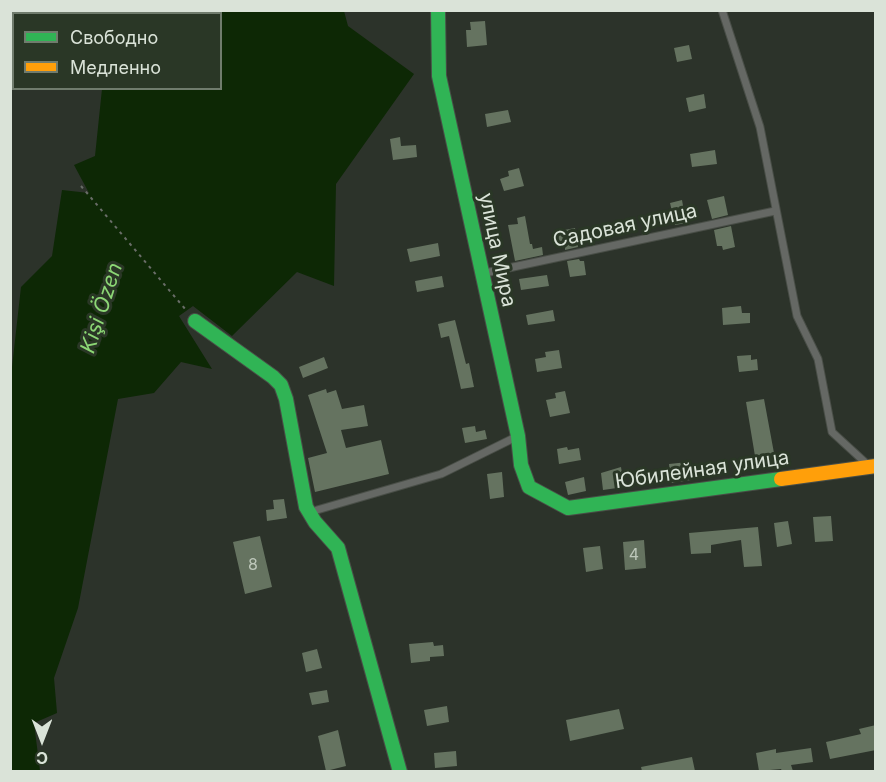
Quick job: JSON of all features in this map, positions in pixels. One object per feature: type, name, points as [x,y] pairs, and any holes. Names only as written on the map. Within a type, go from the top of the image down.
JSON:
[{"type":"street","name":"улица Мира","points":[[438,10],[439,76],[518,436],[521,465],[529,487],[537,492]]},
{"type":"street","points":[[195,321],[281,385],[286,399],[306,507],[315,522],[338,548],[400,771]]},
{"type":"street","name":"Юбилейная улица","points":[[537,492],[568,508],[873,466]]},
{"type":"lane","points":[[722,10],[760,127],[797,316],[818,360],[832,432],[873,466]]},
{"type":"lane","name":"Садовая улица","points":[[482,274],[776,211]]},
{"type":"lane","points":[[317,510],[441,474],[518,436]]},
{"type":"path","points":[[81,186],[195,321]]},
{"type":"water","name":"Kişi Özen","points":[[344,11],[348,26],[414,74],[336,184],[334,286],[297,272],[232,336],[193,306],[179,316],[212,369],[181,362],[154,393],[118,399],[78,608],[54,678],[57,713],[34,723],[40,771],[11,771],[11,376],[21,287],[52,256],[62,190],[89,193],[74,165],[95,156],[102,90],[222,90],[222,12],[171,12]]},
{"type":"building","points":[[485,21],[487,45],[467,47],[466,30],[471,30],[470,22]]},
{"type":"building","points":[[689,45],[692,59],[677,62],[674,48]]},
{"type":"building","points":[[704,94],[706,108],[689,112],[686,98]]},
{"type":"building","points":[[508,110],[511,122],[487,127],[485,114]]},
{"type":"building","points":[[400,137],[401,146],[416,145],[417,157],[393,160],[390,139]]},
{"type":"building","points":[[715,150],[717,164],[692,167],[690,154]]},
{"type":"building","points":[[519,168],[524,186],[504,191],[500,179],[509,176],[508,171]]},
{"type":"building","points":[[724,196],[728,215],[712,219],[707,200]]},
{"type":"building","points":[[682,200],[686,223],[675,225],[670,203]]},
{"type":"building","points":[[525,216],[530,244],[533,249],[542,247],[543,255],[515,261],[508,225],[518,224],[517,218]]},
{"type":"building","points":[[731,226],[735,247],[723,250],[722,246],[717,246],[714,230]]},
{"type":"building","points":[[575,228],[578,247],[565,250],[565,247],[557,248],[554,232]]},
{"type":"building","points":[[438,243],[440,256],[410,262],[407,249]]},
{"type":"building","points":[[579,259],[584,261],[586,275],[570,277],[567,261]]},
{"type":"building","points":[[547,275],[549,286],[521,290],[519,279]]},
{"type":"building","points":[[442,276],[444,287],[417,292],[415,281]]},
{"type":"building","points":[[741,306],[742,313],[750,313],[750,323],[723,325],[722,308]]},
{"type":"building","points":[[553,310],[555,321],[528,325],[526,315]]},
{"type":"building","points":[[455,320],[474,387],[461,389],[449,336],[441,338],[438,324]]},
{"type":"building","points":[[559,350],[562,368],[537,372],[535,359],[546,357],[545,352]]},
{"type":"building","points":[[751,355],[751,360],[757,359],[758,370],[739,372],[737,356]]},
{"type":"building","points":[[324,357],[328,368],[303,378],[299,367]]},
{"type":"building","points":[[326,389],[327,393],[336,390],[342,409],[364,405],[368,426],[341,430],[346,448],[381,440],[389,474],[315,492],[308,458],[327,453],[308,395]]},
{"type":"building","points":[[565,391],[570,413],[550,417],[546,400],[556,398],[555,393]]},
{"type":"building","points":[[764,399],[774,453],[755,456],[746,402]]},
{"type":"building","points":[[475,426],[476,432],[485,430],[487,439],[465,443],[462,428]]},
{"type":"building","points":[[567,447],[568,450],[579,448],[581,460],[559,464],[557,449]]},
{"type":"building","points":[[688,462],[691,480],[671,483],[669,464]]},
{"type":"building","points":[[621,467],[624,487],[603,490],[601,473]]},
{"type":"building","points":[[502,472],[504,497],[490,499],[487,474]]},
{"type":"building","points":[[584,477],[586,491],[568,495],[565,482]]},
{"type":"building","points":[[284,499],[287,518],[267,521],[266,510],[274,509],[273,500]]},
{"type":"building","points":[[831,516],[833,541],[815,542],[813,517]]},
{"type":"building","points":[[788,521],[792,544],[777,547],[774,523]]},
{"type":"building","points":[[758,527],[762,566],[744,567],[741,540],[711,545],[711,553],[691,554],[689,533]]},
{"type":"building","points":[[260,536],[272,587],[245,594],[233,542]]},
{"type":"building","points":[[644,540],[646,568],[625,570],[623,542]]},
{"type":"building","points":[[600,546],[603,569],[586,572],[583,548]]},
{"type":"building","points":[[433,642],[434,646],[443,645],[444,656],[430,657],[430,661],[411,663],[409,644]]},
{"type":"building","points":[[317,649],[322,668],[306,672],[302,653]]},
{"type":"building","points":[[327,690],[329,702],[312,705],[309,693]]},
{"type":"building","points":[[447,706],[449,722],[427,726],[424,710]]},
{"type":"building","points":[[619,709],[624,729],[570,741],[566,720]]},
{"type":"building","points":[[876,725],[876,750],[830,759],[826,742],[861,734],[859,729]]},
{"type":"building","points":[[338,730],[346,766],[326,771],[318,736]]},
{"type":"building","points":[[811,748],[813,762],[791,765],[793,771],[782,771],[781,769],[759,771],[756,753],[776,749],[776,753]]},
{"type":"building","points":[[456,751],[457,766],[435,768],[434,753]]},
{"type":"building","points":[[692,757],[695,771],[642,771],[641,767]]},
{"type":"traffic: fast","points":[[438,10],[439,76],[518,436],[521,465],[529,487],[568,508],[781,479]]},
{"type":"traffic: fast","points":[[195,321],[281,385],[286,399],[306,507],[315,522],[338,548],[400,772]]},
{"type":"traffic: slow","points":[[781,479],[876,466]]}]
